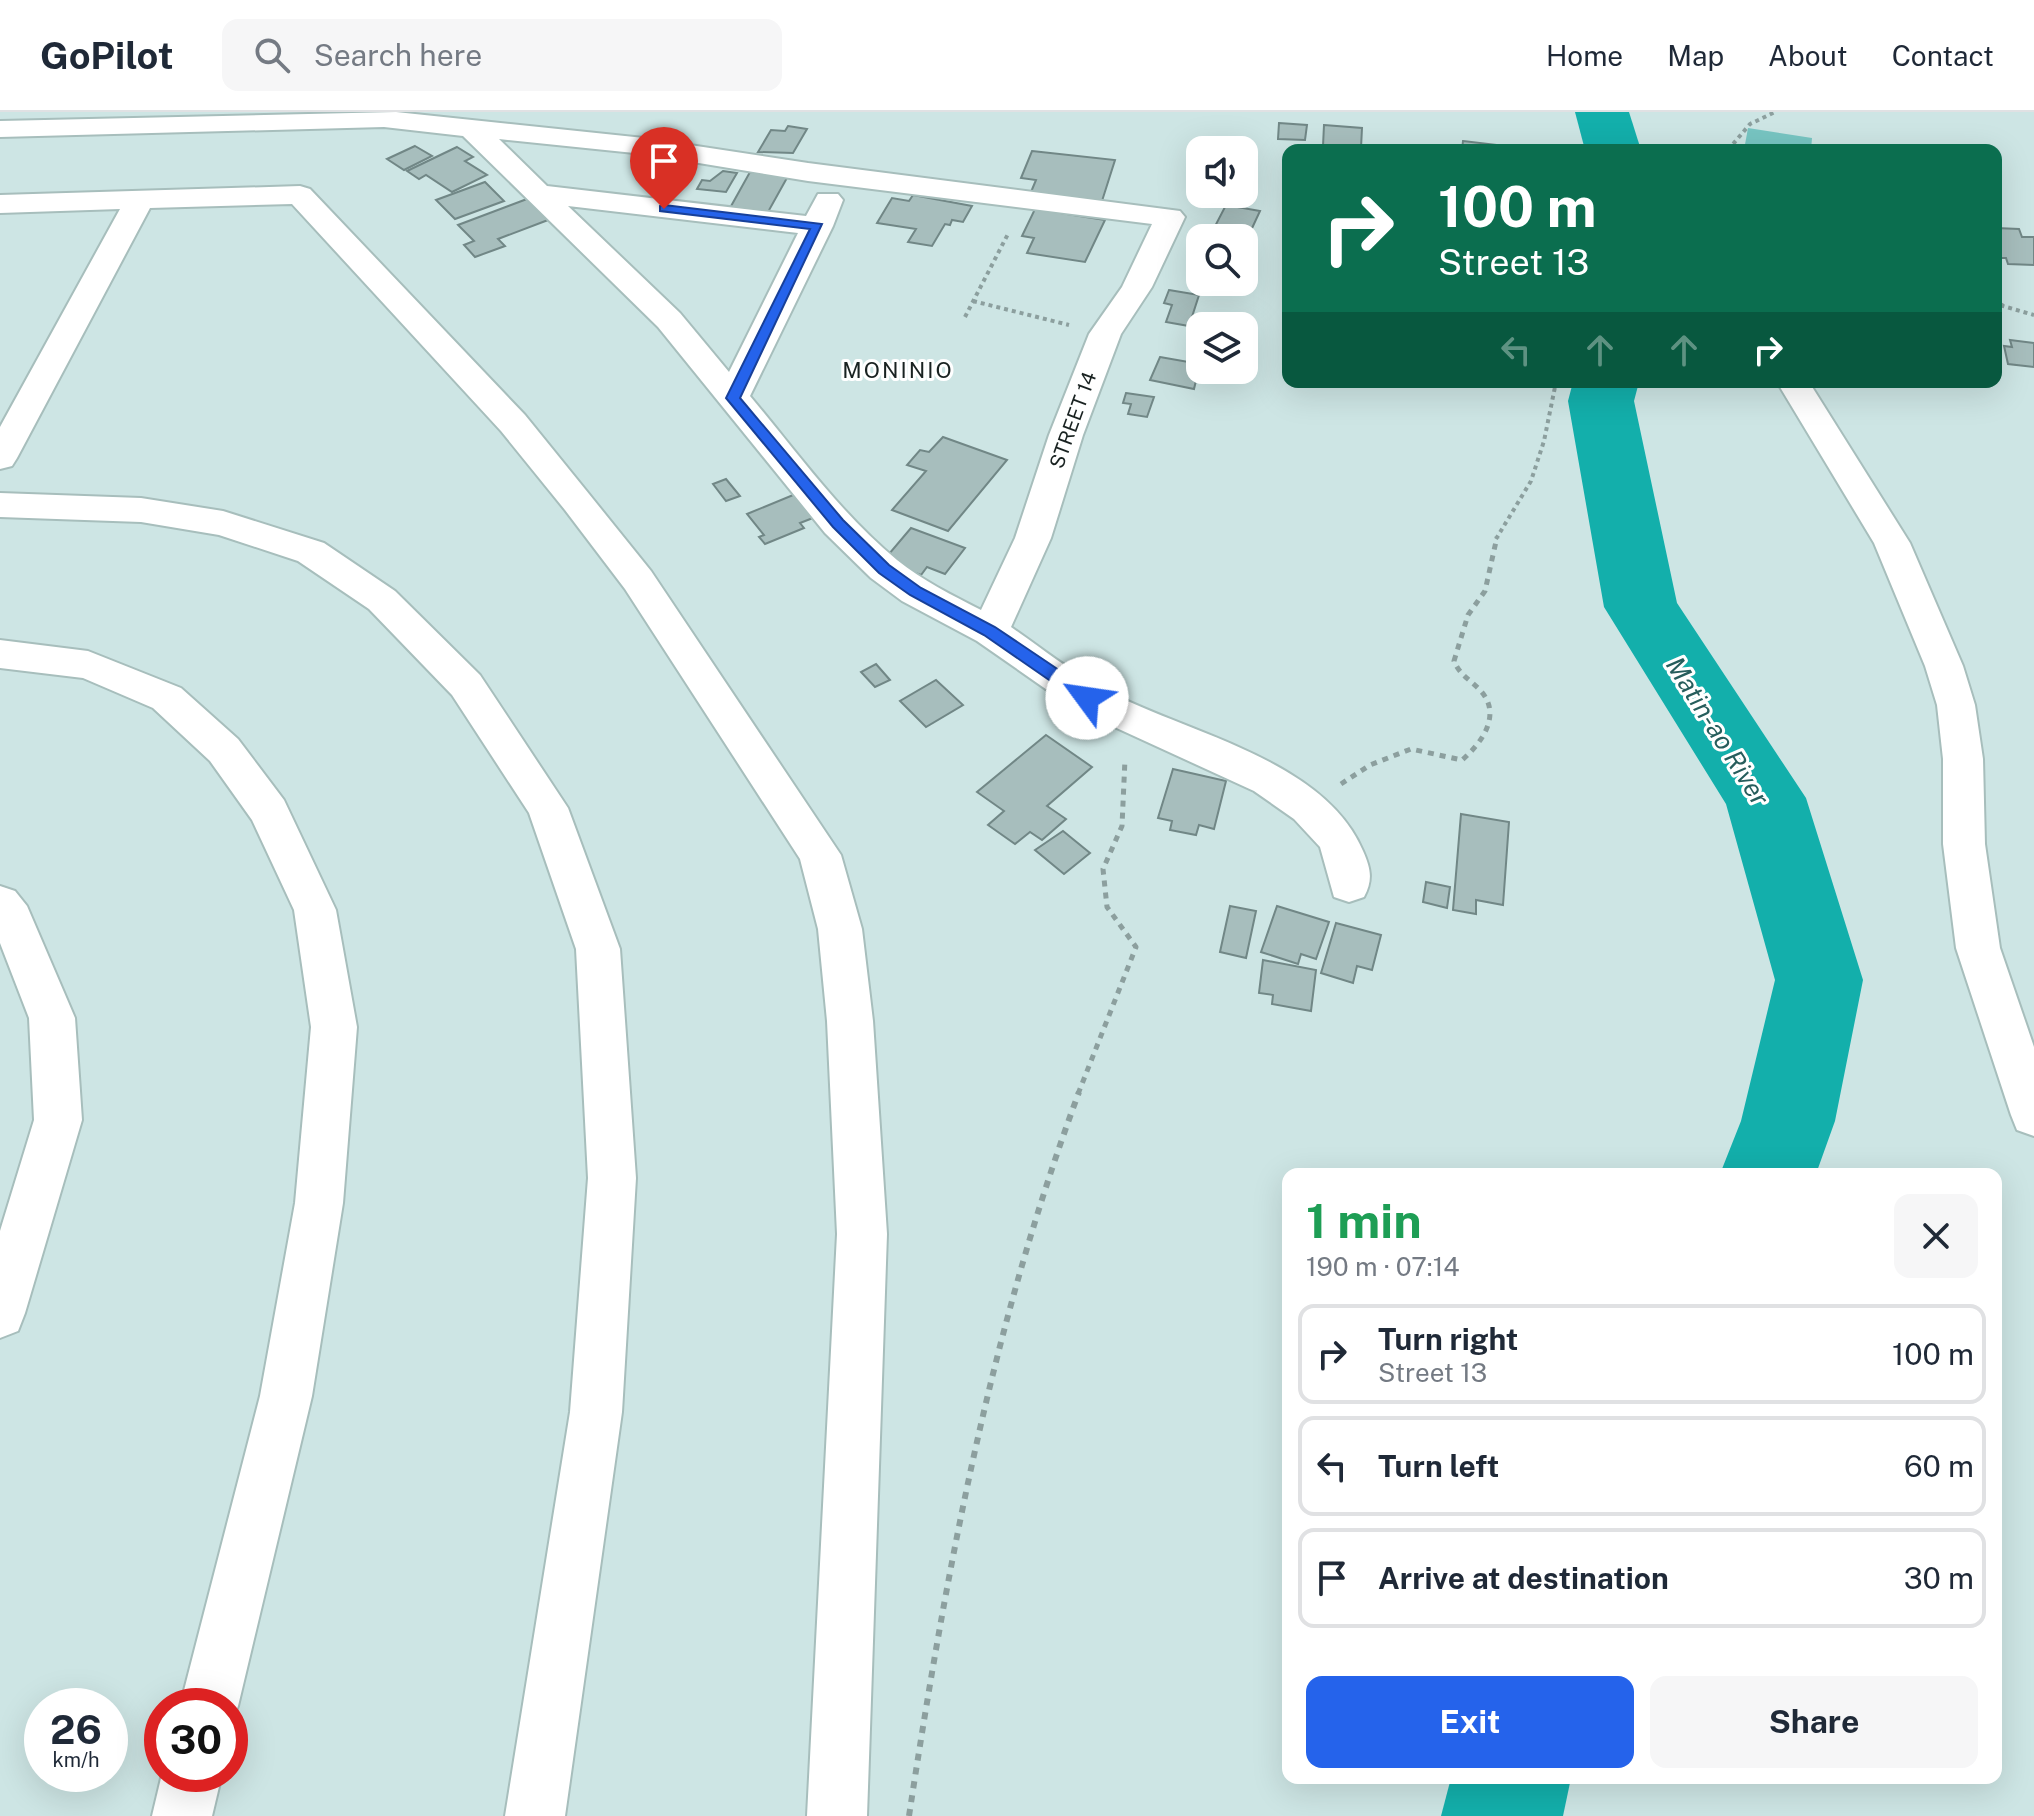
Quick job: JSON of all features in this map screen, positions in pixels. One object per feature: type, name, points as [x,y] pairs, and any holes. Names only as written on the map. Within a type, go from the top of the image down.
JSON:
[{"type":"street","points":[[0,129],[320,116],[384,119],[474,131],[644,146],[838,175],[818,226],[733,398]]},
{"type":"street","points":[[474,131],[669,320],[858,545],[915,592],[990,631],[1053,678],[1122,716],[1268,780],[1308,808],[1337,838],[1349,867],[1349,885]]},
{"type":"street","name":"STREET 14","points":[[838,175],[1170,217],[1137,287],[1105,334],[1066,435],[1033,538],[990,631]]},
{"type":"street","points":[[542,194],[818,226]]},
{"type":"street","points":[[0,204],[300,195],[513,423],[577,502],[638,580],[820,855],[840,929],[850,1021],[862,1234],[837,1816]]},
{"type":"street","points":[[0,458],[140,200]]},
{"type":"street","points":[[1797,388],[1892,543],[1944,666],[1956,705],[1963,759],[1964,844],[1978,948],[2034,1115]]},
{"type":"street","points":[[0,505],[141,510],[195,518],[223,523],[311,552],[382,600],[466,685],[548,808],[598,949],[612,1178],[596,1412],[535,1816]]},
{"type":"street","points":[[0,654],[88,665],[167,698],[224,750],[269,811],[315,910],[334,1027],[319,1203],[286,1396],[213,1688]]},
{"type":"street","points":[[0,904],[12,919],[52,1018],[58,1120],[0,1313]]},
{"type":"street","points":[[182,1816],[188,1792]]},
{"type":"path","points":[[1733,144],[1750,124],[1775,112]]},
{"type":"path","points":[[965,317],[1013,225]]},
{"type":"path","points":[[973,301],[1105,334]]},
{"type":"path","points":[[2002,305],[2034,315]]},
{"type":"path","points":[[1308,808],[1370,765],[1411,749],[1462,760],[1477,749],[1490,728],[1489,710],[1481,691],[1462,679],[1454,661],[1468,615],[1485,591],[1495,541],[1531,481],[1544,441],[1555,388]]},
{"type":"path","points":[[909,1816],[941,1606],[970,1460],[1012,1294],[1057,1154],[1136,947],[1107,907],[1103,869],[1122,826],[1126,730],[1122,716]]},
{"type":"shaded area","points":[[1748,128],[1812,138],[1812,144],[1745,144]]},
{"type":"building","points":[[1279,123],[1307,125],[1305,140],[1278,139]]},
{"type":"building","points":[[1324,125],[1362,128],[1361,144],[1323,144]]},
{"type":"building","points":[[788,126],[807,129],[793,153],[758,152],[771,130],[785,131]]},
{"type":"building","points":[[415,146],[432,156],[404,170],[387,159]]},
{"type":"building","points":[[457,147],[473,157],[465,161],[487,175],[452,192],[426,175],[419,179],[407,171]]},
{"type":"building","points":[[1032,151],[1115,160],[1102,201],[1031,192],[1036,180],[1021,178]]},
{"type":"building","points":[[723,171],[737,173],[726,192],[697,189],[702,180],[710,181]]},
{"type":"building","points":[[750,172],[788,176],[768,212],[730,208]]},
{"type":"building","points":[[485,182],[504,201],[455,219],[436,200]]},
{"type":"building","points":[[913,195],[972,206],[963,222],[952,220],[950,225],[945,224],[932,246],[908,242],[916,229],[877,223],[892,198],[909,201]]},
{"type":"building","points":[[527,199],[548,220],[498,239],[505,246],[475,257],[464,245],[474,241],[458,225]]},
{"type":"building","points":[[1224,208],[1260,211],[1254,224],[1216,224]]},
{"type":"building","points":[[1035,209],[1105,220],[1085,262],[1027,253],[1034,238],[1022,236]]},
{"type":"building","points":[[2002,228],[2019,229],[2022,237],[2034,237],[2034,265],[2008,264],[2006,258],[2002,258]]},
{"type":"building","points":[[1169,290],[1186,293],[1186,296],[1199,296],[1194,312],[1186,312],[1186,325],[1166,322],[1172,305],[1164,303]]},
{"type":"building","points":[[2010,340],[2034,343],[2034,367],[2008,364],[2004,346],[2012,347]]},
{"type":"building","points":[[1160,357],[1186,362],[1186,384],[1195,384],[1194,389],[1150,380]]},
{"type":"building","points":[[1126,393],[1154,397],[1147,417],[1128,414],[1131,404],[1123,403]]},
{"type":"building","points":[[943,437],[1007,460],[948,531],[892,510],[926,471],[907,465],[920,450],[929,452]]},
{"type":"building","points":[[726,479],[740,496],[726,501],[713,484]]},
{"type":"building","points":[[798,493],[818,516],[800,523],[804,528],[765,544],[759,537],[764,535],[747,514]]},
{"type":"building","points":[[911,528],[965,548],[945,574],[927,567],[921,575],[883,561]]},
{"type":"building","points":[[876,664],[890,680],[875,687],[861,672]]},
{"type":"building","points":[[936,680],[963,705],[926,727],[900,701]]},
{"type":"building","points":[[1046,735],[1092,767],[1047,806],[1066,819],[1042,840],[1030,832],[1015,844],[988,825],[1004,811],[977,792]]},
{"type":"building","points":[[1173,769],[1226,781],[1214,829],[1199,825],[1196,835],[1170,830],[1172,821],[1158,818]]},
{"type":"building","points":[[1461,814],[1509,822],[1503,905],[1476,900],[1476,914],[1453,910]]},
{"type":"building","points":[[1063,831],[1090,853],[1064,874],[1035,850]]},
{"type":"building","points":[[1426,882],[1450,887],[1447,908],[1423,902]]},
{"type":"building","points":[[1230,906],[1256,911],[1246,958],[1220,952]]},
{"type":"building","points":[[1277,906],[1329,922],[1316,959],[1301,954],[1298,964],[1261,952]]},
{"type":"building","points":[[1336,923],[1381,935],[1372,970],[1357,966],[1353,983],[1321,973]]},
{"type":"building","points":[[1263,960],[1316,970],[1311,1011],[1272,1004],[1273,995],[1259,993]]},
{"type":"waterway","name":"Matin-ao River","points":[[1602,112],[1611,144]]},
{"type":"waterway","name":"Matin-ao River","points":[[1604,388],[1601,401],[1641,607],[1765,798],[1819,980],[1788,1121],[1770,1168]]},
{"type":"waterway","name":"Matin-ao River","points":[[1502,1816],[1510,1784]]},
{"type":"district","name":"MONINIO","points":[[898,370]]},
{"type":"route","points":[[664,209],[818,226],[733,398],[838,524],[884,569],[915,592],[990,631],[1053,678],[1087,698]]}]
